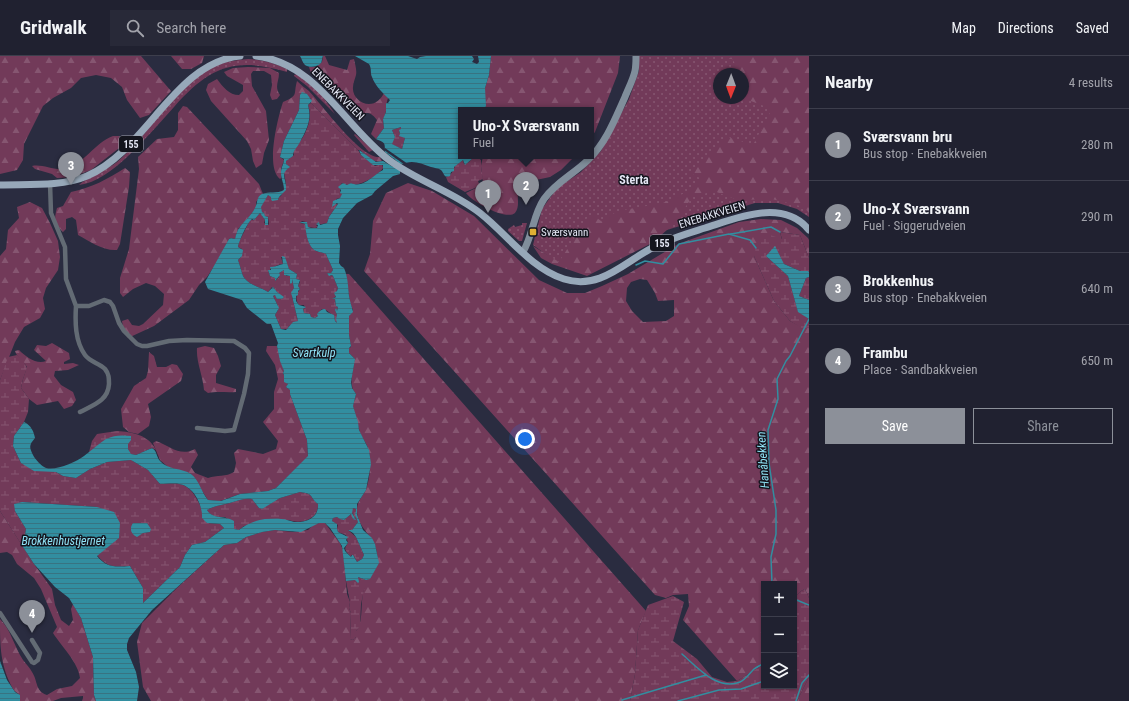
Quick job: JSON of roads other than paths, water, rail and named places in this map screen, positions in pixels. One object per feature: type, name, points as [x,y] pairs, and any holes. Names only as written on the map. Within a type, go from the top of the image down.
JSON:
[{"type":"main road","name":"155","points":[[0,185],[50,183],[76,180],[94,173],[128,148],[194,76],[206,67],[218,61],[240,56]]},
{"type":"main road","name":"ENEBAKKVEIEN","points":[[256,56],[272,59],[285,64],[304,76],[321,90],[372,145],[397,166],[456,197],[472,208],[523,252],[556,276],[572,281],[596,280],[611,274],[643,252],[663,242],[746,215],[766,213],[785,215],[799,221],[809,230]]},
{"type":"main road","points":[[594,152],[604,140],[613,123],[633,78],[636,56]]},
{"type":"main road","points":[[523,252],[536,214],[547,196],[559,183],[589,159]]},
{"type":"street","points":[[50,183],[51,213],[65,246],[66,279],[76,306],[75,324],[79,342],[84,354],[92,362],[106,370],[109,377],[109,389],[104,398],[100,402],[80,412]]},
{"type":"street","points":[[76,306],[89,306],[104,300],[110,302],[124,331],[137,344],[142,346],[169,341],[187,340],[234,342],[245,348],[249,353],[248,374],[234,430],[225,431],[197,428]]},
{"type":"street","points":[[0,613],[34,663],[40,657],[40,653],[32,640]]},
{"type":"water","points":[[300,56],[323,56],[320,64],[311,67],[303,63]]},
{"type":"water","name":"Svartkulp","points":[[355,56],[408,56],[417,59],[426,56],[472,56],[474,59],[472,62],[477,64],[479,62],[478,56],[491,56],[489,75],[485,88],[486,106],[458,107],[458,159],[472,159],[465,165],[463,160],[454,167],[454,171],[451,172],[450,176],[445,176],[440,169],[420,163],[408,162],[400,165],[400,174],[393,176],[372,195],[357,203],[343,218],[338,229],[340,246],[339,263],[344,268],[348,282],[349,296],[353,312],[349,316],[349,335],[351,346],[349,348],[349,353],[355,359],[351,382],[352,388],[356,394],[353,406],[359,430],[369,450],[371,464],[366,490],[357,504],[357,515],[363,530],[372,538],[375,544],[379,563],[370,579],[366,580],[358,577],[358,583],[355,580],[346,581],[342,546],[325,523],[319,523],[301,532],[275,530],[262,532],[246,537],[237,543],[224,545],[152,610],[129,638],[127,650],[136,672],[139,687],[137,701],[96,701],[94,695],[93,657],[81,618],[69,598],[55,587],[34,564],[23,547],[26,529],[15,511],[14,504],[22,502],[97,507],[114,512],[120,523],[119,538],[97,556],[108,565],[120,567],[130,566],[143,588],[143,603],[180,567],[185,555],[192,545],[205,542],[224,528],[220,524],[207,523],[202,518],[199,502],[189,488],[177,484],[160,484],[148,470],[131,460],[107,462],[90,469],[76,478],[63,476],[56,472],[34,471],[21,463],[13,446],[14,436],[24,422],[29,425],[35,438],[30,446],[33,455],[42,466],[50,469],[76,461],[109,438],[124,435],[131,436],[128,449],[131,454],[136,455],[152,448],[163,464],[191,474],[208,500],[221,501],[240,494],[268,491],[276,488],[308,456],[307,440],[290,394],[290,390],[286,387],[288,384],[284,382],[284,371],[280,361],[277,346],[278,343],[271,324],[267,324],[247,308],[242,300],[208,289],[205,282],[229,239],[235,239],[239,228],[254,211],[259,197],[265,193],[284,190],[281,169],[284,159],[280,157],[284,141],[299,110],[300,95],[302,92],[307,94],[312,101],[308,105],[309,120],[305,133],[294,151],[293,156],[286,161],[286,164],[290,167],[284,174],[286,190],[278,200],[272,201],[271,197],[268,195],[261,207],[262,212],[268,217],[268,225],[265,225],[265,220],[260,213],[248,224],[238,247],[243,250],[242,256],[238,260],[243,276],[248,282],[268,292],[273,287],[284,297],[282,299],[277,299],[275,295],[273,296],[279,308],[275,315],[281,329],[286,330],[293,322],[298,321],[291,293],[294,288],[292,279],[292,283],[290,284],[290,276],[284,275],[284,270],[279,273],[280,275],[275,281],[275,278],[270,276],[268,270],[271,270],[270,267],[283,264],[282,256],[285,257],[289,269],[297,274],[296,279],[300,280],[298,286],[300,289],[298,291],[298,295],[296,296],[296,301],[299,305],[306,307],[303,309],[304,313],[310,314],[311,317],[315,318],[318,316],[317,314],[320,311],[325,309],[327,312],[334,315],[337,323],[337,315],[335,310],[336,308],[337,311],[338,307],[336,306],[335,299],[332,299],[336,297],[334,293],[338,288],[333,276],[329,276],[327,273],[331,273],[333,270],[326,254],[316,251],[311,247],[307,237],[305,224],[299,222],[307,222],[308,227],[311,228],[317,228],[318,225],[316,224],[319,222],[320,225],[327,223],[329,217],[338,204],[337,203],[332,207],[333,201],[340,198],[342,194],[340,193],[341,190],[338,187],[343,183],[347,185],[351,183],[364,183],[383,170],[383,165],[373,165],[361,155],[359,150],[376,162],[383,161],[393,167],[398,162],[385,152],[384,143],[376,139],[384,128],[383,119],[386,112],[386,103],[390,100],[375,84],[369,64]],"holes":[[[401,127],[399,130],[399,136],[405,138],[402,149],[392,144],[395,137],[392,130]],[[300,492],[308,494],[318,504],[318,509],[314,516],[303,522],[265,519],[259,520],[239,530],[234,529],[234,521],[231,519],[212,515],[207,510],[217,506],[247,499],[252,499],[259,508],[262,509],[280,498]],[[353,508],[356,509],[355,514],[358,522],[352,530],[348,530],[356,537],[364,555],[362,559],[357,562],[353,555],[351,557],[345,551],[344,548],[348,543],[346,540],[348,537],[338,532],[337,524],[332,521],[333,518],[337,517],[344,520],[351,514],[353,519],[356,520],[352,513]]]},
{"type":"water","points":[[775,246],[784,264],[800,271],[809,272],[809,277],[806,278],[799,296],[809,300],[809,319],[798,312],[788,276],[766,256]]},
{"type":"water","name":"Brokkenhustjernet","points":[[133,523],[147,523],[151,529],[150,532],[143,533],[137,537],[131,531]]},
{"type":"water","points":[[0,661],[7,680],[15,692],[20,695],[20,701],[0,701]]},
{"type":"waterway","points":[[731,234],[771,227],[780,232]]},
{"type":"waterway","points":[[636,265],[645,261],[663,264],[679,244],[729,234],[750,240],[756,248]]},
{"type":"waterway","name":"Hanåbekken","points":[[772,581],[771,557],[776,534],[776,510],[769,463],[768,430],[778,399],[777,379],[809,319]]},
{"type":"waterway","name":"Hanåbekken","points":[[797,600],[809,605]]},
{"type":"waterway","points":[[682,654],[715,681],[723,683],[732,684],[740,682],[761,665]]},
{"type":"waterway","points":[[622,700],[706,675]]},
{"type":"waterway","name":"Hanåbekken","points":[[796,701],[802,683],[809,675]]},
{"type":"waterway","points":[[678,701],[719,690],[741,689],[761,682]]},
{"type":"place","name":"Brokkenhus","points":[[71,185]]},
{"type":"place","name":"Uno-X Sværsvann","points":[[526,205]]},
{"type":"place","name":"Sværsvann bru","points":[[488,213]]},
{"type":"place","name":"Sværsvann","points":[[533,232]]},
{"type":"place","name":"Frambu","points":[[32,633]]},
{"type":"district","name":"Sterta","points":[[634,180]]}]
